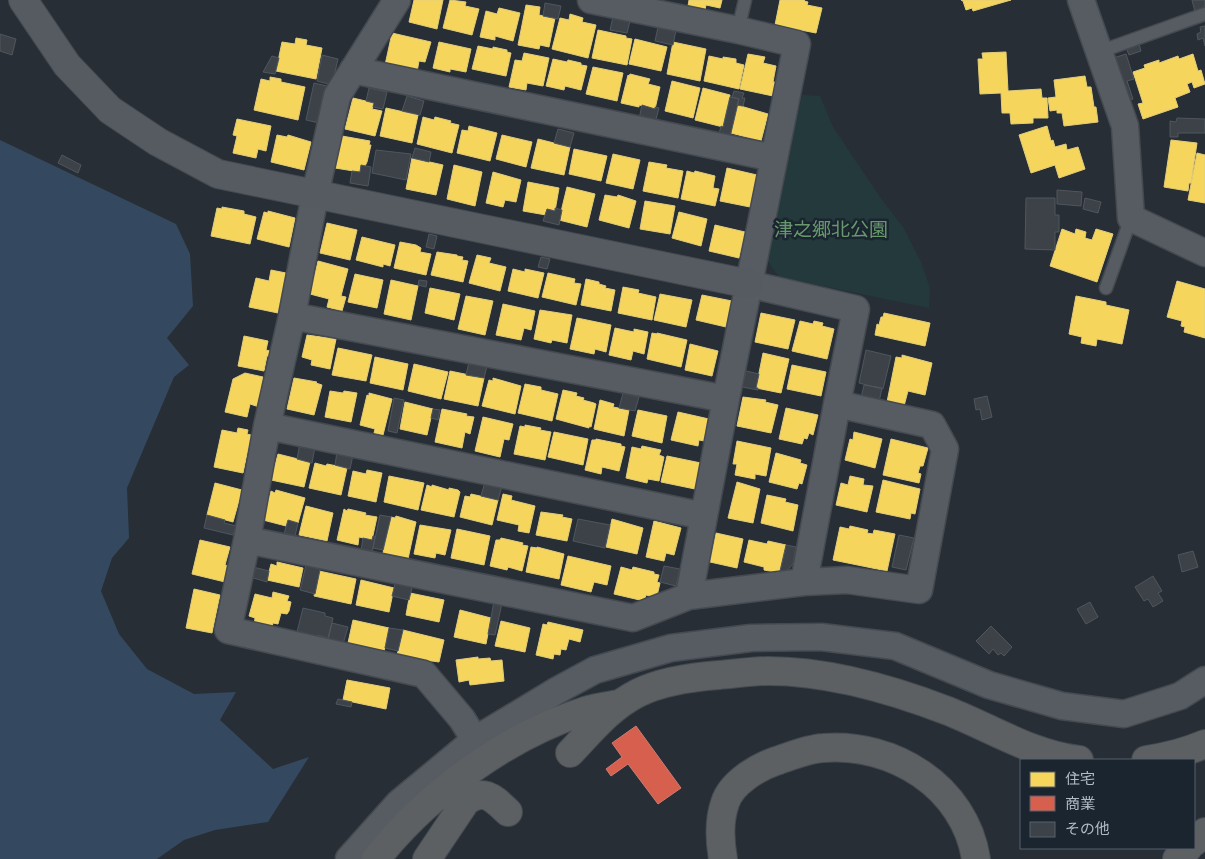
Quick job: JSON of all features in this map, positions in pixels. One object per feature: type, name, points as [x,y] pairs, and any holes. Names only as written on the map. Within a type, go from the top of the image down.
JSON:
[{"type":"highway","points":[[570,753],[607,714],[638,692],[666,683],[696,677],[768,671],[806,673],[856,681],[907,696],[948,711],[1039,750],[1075,759]]},
{"type":"highway","points":[[376,859],[417,815],[468,772],[495,754],[559,720],[587,710],[619,704]]},
{"type":"highway","points":[[1154,759],[1191,750],[1205,744]]},
{"type":"highway","points":[[724,859],[721,824],[725,801],[740,781],[763,766],[795,754],[822,748],[849,747],[876,752],[902,762],[925,775],[945,794],[964,820],[975,850],[976,859]]},
{"type":"highway","points":[[427,859],[466,800],[482,794],[489,796],[508,812]]},
{"type":"highway","points":[[1195,841],[1205,832]]},
{"type":"highway","points":[[1177,859],[1187,849]]},
{"type":"street","points":[[24,0],[67,65],[110,110],[158,142],[218,174],[749,284],[856,309],[804,582]]},
{"type":"street","points":[[397,0],[337,96],[315,195],[292,316],[266,426],[247,540],[228,630],[424,674],[462,719],[475,740]]},
{"type":"street","points":[[591,0],[797,44],[726,399],[689,596]]},
{"type":"street","points":[[1081,0],[1125,126],[1131,218],[1205,253]]},
{"type":"street","points":[[353,70],[774,158]]},
{"type":"street","points":[[292,316],[726,399]]},
{"type":"street","points":[[247,540],[633,618],[689,596],[804,582],[847,580],[919,590],[945,449],[932,425],[837,404]]},
{"type":"street","points":[[266,426],[704,516]]},
{"type":"street","points":[[349,859],[399,803],[475,740],[595,670],[672,648],[751,638],[821,637],[895,646],[989,685],[1062,706],[1124,714],[1180,696],[1205,680]]},
{"type":"lane","points":[[738,30],[745,0]]},
{"type":"lane","points":[[1099,52],[1205,14]]},
{"type":"lane","points":[[1106,288],[1131,218]]},
{"type":"green space","name":"津之郷北公園","points":[[802,95],[820,96],[833,127],[882,200],[903,227],[921,262],[930,288],[929,308],[779,277],[764,256]]},
{"type":"water","points":[[0,140],[176,224],[190,254],[193,306],[167,338],[189,365],[174,377],[127,488],[129,538],[112,558],[101,591],[119,634],[147,669],[194,694],[236,692],[220,720],[273,769],[309,757],[268,822],[215,830],[184,840],[157,859],[0,859]]},
{"type":"building: 住宅","points":[[414,0],[443,0],[437,29],[409,22]]},
{"type":"building: 住宅","points":[[450,0],[466,2],[465,6],[479,9],[472,35],[443,28]]},
{"type":"building: 住宅","points":[[689,0],[722,0],[720,8],[706,5],[705,10],[688,6]]},
{"type":"building: 住宅","points":[[780,0],[805,0],[808,2],[807,5],[822,8],[816,33],[775,25]]},
{"type":"building: 住宅","points":[[961,0],[1011,0],[973,11],[972,8],[966,10]]},
{"type":"building: 住宅","points":[[526,5],[540,7],[539,15],[555,18],[549,47],[540,45],[539,49],[518,45]]},
{"type":"building: 住宅","points":[[499,8],[520,13],[513,41],[495,36],[495,40],[480,37],[486,11],[497,14]]},
{"type":"building: 住宅","points":[[570,14],[583,18],[582,22],[596,25],[588,58],[552,49],[560,18],[569,20]]},
{"type":"building: 住宅","points":[[598,30],[632,39],[627,65],[592,58]]},
{"type":"building: 住宅","points":[[392,33],[431,42],[425,62],[419,61],[417,72],[385,65]]},
{"type":"building: 住宅","points":[[296,38],[307,40],[306,45],[322,48],[316,79],[276,71],[282,42],[295,44]]},
{"type":"building: 住宅","points":[[635,39],[667,47],[661,71],[629,64]]},
{"type":"building: 住宅","points":[[439,42],[471,49],[466,72],[450,69],[450,72],[433,68]]},
{"type":"building: 住宅","points":[[673,42],[706,49],[700,81],[667,74]]},
{"type":"building: 住宅","points":[[478,46],[493,49],[493,47],[507,50],[507,52],[511,53],[506,76],[472,69]]},
{"type":"building: 住宅","points":[[1006,52],[1008,91],[1041,89],[1042,98],[1047,98],[1048,118],[1033,118],[1033,123],[1011,124],[1010,113],[1002,113],[1001,93],[980,94],[978,59],[983,59],[982,53]]},
{"type":"building: 住宅","points":[[524,53],[549,58],[543,86],[527,83],[526,90],[509,87],[515,60],[522,61]]},
{"type":"building: 住宅","points":[[748,54],[765,57],[763,63],[776,66],[773,82],[776,82],[773,96],[740,89]]},
{"type":"building: 住宅","points":[[1193,54],[1198,71],[1201,70],[1205,84],[1194,88],[1192,82],[1187,84],[1190,92],[1175,98],[1178,107],[1143,119],[1138,104],[1143,103],[1133,72],[1145,68],[1144,65],[1159,60],[1159,63],[1178,56],[1179,59]]},
{"type":"building: 住宅","points":[[709,56],[736,59],[736,63],[744,65],[739,89],[704,81]]},
{"type":"building: 住宅","points":[[553,59],[567,62],[568,60],[587,66],[581,90],[565,86],[564,90],[546,86]]},
{"type":"building: 住宅","points":[[593,67],[623,73],[617,101],[586,94]]},
{"type":"building: 住宅","points":[[628,75],[650,79],[648,84],[660,87],[655,109],[621,103]]},
{"type":"building: 住宅","points":[[1085,76],[1087,87],[1091,87],[1098,122],[1064,126],[1062,113],[1057,113],[1057,110],[1050,111],[1048,98],[1056,97],[1054,80]]},
{"type":"building: 住宅","points":[[270,77],[281,79],[281,82],[305,87],[298,120],[254,110],[261,79],[270,81]]},
{"type":"building: 住宅","points":[[672,81],[700,88],[693,118],[665,111]]},
{"type":"building: 住宅","points":[[703,88],[730,95],[723,127],[695,120]]},
{"type":"building: 住宅","points":[[353,98],[374,103],[372,109],[382,111],[375,136],[345,129]]},
{"type":"building: 住宅","points":[[737,105],[768,114],[761,141],[731,133]]},
{"type":"building: 住宅","points":[[386,108],[418,115],[412,143],[380,136]]},
{"type":"building: 住宅","points":[[423,117],[434,120],[435,117],[459,125],[452,153],[417,144]]},
{"type":"building: 住宅","points":[[237,119],[271,126],[266,151],[258,149],[256,158],[233,153],[237,136],[233,135]]},
{"type":"building: 住宅","points":[[469,126],[497,133],[490,161],[457,153],[462,130],[468,131]]},
{"type":"building: 住宅","points":[[1047,126],[1051,141],[1053,140],[1055,147],[1066,144],[1067,150],[1078,147],[1085,169],[1059,178],[1055,165],[1031,173],[1019,135]]},
{"type":"building: 住宅","points":[[277,135],[287,137],[288,135],[311,142],[304,170],[271,162]]},
{"type":"building: 住宅","points":[[502,135],[532,142],[526,167],[496,159]]},
{"type":"building: 住宅","points":[[342,136],[370,141],[369,145],[371,145],[367,162],[365,166],[361,165],[360,172],[335,168]]},
{"type":"building: 住宅","points":[[538,139],[570,147],[564,175],[531,168]]},
{"type":"building: 住宅","points":[[1171,140],[1197,143],[1188,191],[1164,187]]},
{"type":"building: 住宅","points":[[574,149],[607,156],[601,181],[569,174]]},
{"type":"building: 住宅","points":[[1197,153],[1205,155],[1205,203],[1188,200]]},
{"type":"building: 住宅","points":[[613,154],[640,160],[633,189],[606,183]]},
{"type":"building: 住宅","points":[[412,158],[443,165],[436,195],[406,189]]},
{"type":"building: 住宅","points":[[649,162],[667,165],[666,168],[683,171],[678,198],[643,191]]},
{"type":"building: 住宅","points":[[454,165],[482,172],[475,206],[447,199]]},
{"type":"building: 住宅","points":[[727,168],[757,175],[750,207],[720,201]]},
{"type":"building: 住宅","points":[[687,171],[715,176],[713,188],[719,189],[715,206],[681,199]]},
{"type":"building: 住宅","points":[[493,172],[521,180],[516,202],[505,200],[503,207],[486,203]]},
{"type":"building: 住宅","points":[[528,182],[559,188],[555,211],[547,209],[546,215],[523,211]]},
{"type":"building: 住宅","points":[[567,187],[595,194],[587,227],[559,220]]},
{"type":"building: 住宅","points":[[605,195],[617,197],[618,195],[636,201],[629,228],[599,220]]},
{"type":"building: 住宅","points":[[645,201],[675,206],[670,234],[640,229]]},
{"type":"building: 住宅","points":[[222,207],[244,211],[244,214],[256,217],[250,244],[211,236],[217,208],[222,209]]},
{"type":"building: 住宅","points":[[268,211],[295,218],[289,247],[257,239],[264,212],[268,213]]},
{"type":"building: 住宅","points":[[679,212],[707,219],[701,246],[672,238]]},
{"type":"building: 住宅","points":[[327,223],[357,230],[350,260],[320,253]]},
{"type":"building: 住宅","points":[[715,225],[745,232],[739,258],[709,251]]},
{"type":"building: 住宅","points":[[1062,229],[1075,234],[1076,229],[1086,232],[1085,238],[1092,240],[1096,229],[1113,234],[1097,282],[1050,266]]},
{"type":"building: 住宅","points":[[362,237],[395,245],[390,266],[383,264],[383,267],[356,260]]},
{"type":"building: 住宅","points":[[400,242],[416,245],[421,248],[420,252],[431,254],[426,275],[394,268]]},
{"type":"building: 住宅","points":[[437,252],[457,255],[463,257],[462,260],[468,261],[463,282],[431,275]]},
{"type":"building: 住宅","points":[[477,255],[491,258],[489,263],[506,267],[500,291],[469,283]]},
{"type":"building: 住宅","points":[[318,261],[348,269],[341,296],[346,297],[342,311],[327,307],[329,299],[310,294]]},
{"type":"building: 住宅","points":[[513,269],[525,272],[525,269],[544,273],[538,298],[508,291]]},
{"type":"building: 住宅","points":[[271,270],[286,273],[278,313],[249,307],[256,278],[269,281]]},
{"type":"building: 住宅","points":[[548,273],[575,279],[574,283],[581,284],[576,305],[542,297]]},
{"type":"building: 住宅","points":[[355,274],[383,280],[377,308],[348,302]]},
{"type":"building: 住宅","points":[[586,279],[599,282],[599,284],[606,286],[605,288],[615,290],[611,311],[581,305]]},
{"type":"building: 住宅","points":[[391,280],[418,286],[411,320],[384,314]]},
{"type":"building: 住宅","points":[[1177,281],[1205,289],[1205,338],[1184,332],[1185,327],[1181,326],[1182,321],[1167,317]]},
{"type":"building: 住宅","points":[[623,287],[639,290],[638,293],[656,297],[652,320],[618,313]]},
{"type":"building: 住宅","points":[[430,288],[460,294],[454,320],[425,313]]},
{"type":"building: 住宅","points":[[660,294],[692,300],[686,327],[654,320]]},
{"type":"building: 住宅","points":[[702,295],[732,301],[726,327],[696,320]]},
{"type":"building: 住宅","points":[[466,296],[493,301],[485,335],[458,329]]},
{"type":"building: 住宅","points":[[1076,296],[1106,302],[1106,305],[1129,310],[1122,344],[1097,339],[1096,346],[1081,343],[1082,337],[1069,334]]},
{"type":"building: 住宅","points":[[503,304],[535,311],[531,330],[524,328],[521,340],[496,335]]},
{"type":"building: 住宅","points":[[540,310],[572,315],[567,343],[552,340],[551,343],[534,339]]},
{"type":"building: 住宅","points":[[761,313],[795,320],[788,349],[755,342]]},
{"type":"building: 住宅","points":[[884,313],[930,323],[925,346],[875,335],[877,324],[879,325]]},
{"type":"building: 住宅","points":[[577,318],[611,325],[606,352],[595,349],[594,354],[570,349]]},
{"type":"building: 住宅","points":[[800,321],[813,324],[814,321],[823,323],[822,326],[834,329],[827,359],[792,351]]},
{"type":"building: 住宅","points":[[615,328],[634,332],[634,329],[648,332],[644,354],[633,351],[631,360],[609,355]]},
{"type":"building: 住宅","points":[[652,333],[687,340],[681,367],[647,359]]},
{"type":"building: 住宅","points":[[307,335],[336,339],[330,369],[311,365],[312,360],[302,357]]},
{"type":"building: 住宅","points":[[244,336],[268,341],[266,350],[270,351],[264,371],[238,366]]},
{"type":"building: 住宅","points":[[690,344],[718,351],[712,376],[685,370]]},
{"type":"building: 住宅","points":[[338,348],[372,355],[366,381],[332,375]]},
{"type":"building: 住宅","points":[[763,353],[789,359],[781,393],[756,388]]},
{"type":"building: 住宅","points":[[902,355],[932,363],[925,395],[908,391],[904,406],[887,402],[896,357],[902,358]]},
{"type":"building: 住宅","points":[[375,357],[408,364],[403,390],[370,383]]},
{"type":"building: 住宅","points":[[414,364],[448,372],[441,399],[408,391]]},
{"type":"building: 住宅","points":[[792,365],[826,372],[821,396],[787,389]]},
{"type":"building: 住宅","points":[[450,371],[484,378],[478,406],[444,399]]},
{"type":"building: 住宅","points":[[245,373],[263,377],[261,388],[263,389],[259,407],[250,404],[247,417],[225,412],[233,379]]},
{"type":"building: 住宅","points":[[294,378],[317,382],[322,385],[314,415],[287,409]]},
{"type":"building: 住宅","points":[[493,378],[521,386],[515,414],[482,406],[489,380],[493,381]]},
{"type":"building: 住宅","points":[[525,384],[541,387],[541,390],[558,394],[552,421],[518,413]]},
{"type":"building: 住宅","points":[[563,390],[577,393],[576,396],[596,404],[591,427],[556,419]]},
{"type":"building: 住宅","points":[[330,391],[357,393],[351,422],[325,417]]},
{"type":"building: 住宅","points":[[369,393],[392,399],[383,435],[374,433],[375,429],[360,425]]},
{"type":"building: 住宅","points":[[743,397],[766,400],[765,402],[778,405],[771,433],[737,426]]},
{"type":"building: 住宅","points":[[600,400],[614,404],[613,407],[629,410],[624,436],[594,429]]},
{"type":"building: 住宅","points":[[405,402],[433,409],[427,435],[400,429]]},
{"type":"building: 住宅","points":[[786,408],[818,415],[813,435],[809,433],[807,439],[804,438],[802,444],[779,439]]},
{"type":"building: 住宅","points":[[442,409],[474,417],[470,434],[465,432],[462,448],[435,442]]},
{"type":"building: 住宅","points":[[638,410],[667,416],[662,443],[632,436]]},
{"type":"building: 住宅","points":[[678,412],[709,419],[704,441],[699,440],[698,446],[671,440]]},
{"type":"building: 住宅","points":[[483,417],[513,424],[509,440],[504,439],[500,457],[475,451]]},
{"type":"building: 住宅","points":[[525,425],[551,432],[545,460],[514,454],[520,426],[525,427]]},
{"type":"building: 住宅","points":[[238,428],[248,430],[247,434],[251,435],[243,473],[214,467],[222,430],[237,433]]},
{"type":"building: 住宅","points":[[554,432],[588,439],[583,465],[548,457]]},
{"type":"building: 住宅","points":[[854,432],[882,439],[875,468],[845,460],[850,439],[853,440]]},
{"type":"building: 住宅","points":[[596,439],[621,444],[621,446],[625,447],[619,471],[602,467],[601,474],[585,470],[592,440]]},
{"type":"building: 住宅","points":[[891,439],[928,448],[923,466],[920,466],[918,473],[921,474],[919,483],[883,475]]},
{"type":"building: 住宅","points":[[737,441],[771,448],[766,476],[755,474],[755,479],[735,475],[737,464],[733,464]]},
{"type":"building: 住宅","points":[[642,446],[661,450],[659,455],[664,457],[659,481],[648,479],[647,483],[626,478],[632,447],[641,449]]},
{"type":"building: 住宅","points":[[776,453],[801,460],[800,463],[807,465],[802,484],[799,483],[797,489],[769,482]]},
{"type":"building: 住宅","points":[[278,454],[310,462],[304,487],[271,480]]},
{"type":"building: 住宅","points":[[667,456],[701,463],[695,489],[661,482]]},
{"type":"building: 住宅","points":[[315,463],[347,468],[341,495],[309,488]]},
{"type":"building: 住宅","points":[[367,470],[382,473],[376,502],[348,496],[353,471],[366,474]]},
{"type":"building: 住宅","points":[[389,476],[424,483],[418,510],[384,502]]},
{"type":"building: 住宅","points":[[850,476],[864,479],[863,485],[873,486],[867,512],[836,505],[841,483],[848,485]]},
{"type":"building: 住宅","points":[[883,480],[920,489],[915,514],[911,513],[910,519],[876,512]]},
{"type":"building: 住宅","points":[[737,482],[760,489],[753,523],[728,518]]},
{"type":"building: 住宅","points":[[215,483],[242,490],[233,522],[207,515]]},
{"type":"building: 住宅","points":[[427,485],[449,490],[449,488],[460,492],[454,517],[421,510]]},
{"type":"building: 住宅","points":[[276,490],[305,498],[298,523],[288,520],[286,526],[263,520],[271,491],[275,493]]},
{"type":"building: 住宅","points":[[471,494],[498,500],[492,525],[460,517],[465,496],[470,497]]},
{"type":"building: 住宅","points":[[503,494],[512,496],[511,500],[535,506],[529,533],[518,531],[519,525],[497,520]]},
{"type":"building: 住宅","points":[[767,495],[786,499],[785,502],[798,505],[793,531],[761,523]]},
{"type":"building: 住宅","points":[[306,506],[333,513],[327,541],[299,535]]},
{"type":"building: 住宅","points":[[344,509],[377,517],[372,540],[359,537],[358,545],[337,540]]},
{"type":"building: 住宅","points":[[541,512],[563,515],[562,517],[572,519],[567,541],[536,535]]},
{"type":"building: 住宅","points":[[396,516],[416,522],[408,559],[383,553],[391,517],[395,518]]},
{"type":"building: 住宅","points":[[612,519],[643,528],[637,554],[606,547]]},
{"type":"building: 住宅","points":[[654,521],[681,528],[674,555],[666,553],[664,561],[646,557]]},
{"type":"building: 住宅","points":[[420,525],[451,530],[445,555],[436,553],[435,558],[414,554]]},
{"type":"building: 住宅","points":[[850,526],[868,530],[867,533],[873,534],[874,530],[895,534],[887,571],[833,560],[840,527],[849,529]]},
{"type":"building: 住宅","points":[[457,529],[490,536],[484,565],[451,558]]},
{"type":"building: 住宅","points":[[716,533],[743,539],[737,568],[710,562]]},
{"type":"building: 住宅","points":[[501,538],[528,546],[522,571],[508,567],[507,570],[490,566],[496,540]]},
{"type":"building: 住宅","points":[[200,540],[230,547],[225,565],[229,566],[225,582],[192,574]]},
{"type":"building: 住宅","points":[[749,540],[767,544],[768,541],[786,545],[780,573],[764,570],[764,567],[744,562]]},
{"type":"building: 住宅","points":[[531,547],[564,554],[559,579],[526,572]]},
{"type":"building: 住宅","points":[[568,556],[611,566],[607,585],[594,582],[591,592],[561,585]]},
{"type":"building: 住宅","points":[[277,562],[303,568],[299,587],[267,580],[271,564],[277,566]]},
{"type":"building: 住宅","points":[[621,567],[632,570],[633,567],[659,575],[657,582],[660,583],[657,596],[646,595],[644,601],[614,594]]},
{"type":"building: 住宅","points":[[319,571],[356,579],[351,604],[314,596]]},
{"type":"building: 住宅","points":[[361,580],[394,588],[389,612],[356,605]]},
{"type":"building: 住宅","points":[[194,589],[220,595],[212,633],[186,628]]},
{"type":"building: 住宅","points":[[273,592],[289,596],[287,601],[291,602],[289,611],[287,614],[281,613],[278,624],[273,623],[271,630],[254,626],[255,618],[249,616],[255,594],[272,598]]},
{"type":"building: 住宅","points":[[410,593],[444,600],[439,622],[406,615]]},
{"type":"building: 住宅","points":[[460,610],[491,618],[486,644],[454,637]]},
{"type":"building: 住宅","points":[[353,620],[389,628],[384,651],[348,643]]},
{"type":"building: 住宅","points":[[501,621],[530,628],[525,652],[495,646]]},
{"type":"building: 住宅","points":[[548,622],[583,630],[580,642],[569,639],[566,650],[561,649],[560,655],[554,654],[553,659],[536,655],[543,624],[547,625]]},
{"type":"building: 住宅","points":[[403,630],[444,640],[439,662],[428,662],[397,655]]},
{"type":"building: 住宅","points":[[478,657],[478,659],[490,658],[491,661],[502,660],[504,681],[470,685],[469,680],[459,682],[456,660]]},
{"type":"building: 住宅","points":[[347,680],[390,688],[386,709],[343,700]]},
{"type":"building: 商業","points":[[636,726],[681,788],[658,804],[628,764],[611,776],[606,769],[622,757],[612,743]]},
{"type":"building: その他","points":[[1192,0],[1205,0],[1205,9],[1195,12]]},
{"type":"building: その他","points":[[545,3],[561,6],[558,19],[543,16]]},
{"type":"building: その他","points":[[613,17],[630,21],[627,33],[610,30]]},
{"type":"building: その他","points":[[1205,26],[1205,46],[1203,38],[1198,40],[1197,34],[1201,32],[1200,27]]},
{"type":"building: その他","points":[[658,27],[676,30],[673,45],[655,41]]},
{"type":"building: その他","points":[[0,34],[16,39],[12,55],[0,51]]},
{"type":"building: その他","points":[[1138,40],[1141,51],[1129,55],[1125,45]]},
{"type":"building: その他","points":[[1126,54],[1134,79],[1127,81],[1133,99],[1128,100],[1107,60]]},
{"type":"building: その他","points":[[322,55],[338,59],[332,85],[317,81]]},
{"type":"building: その他","points":[[272,56],[279,58],[275,74],[263,72]]},
{"type":"building: その他","points":[[314,83],[327,86],[319,123],[306,120]]},
{"type":"building: その他","points":[[369,88],[387,92],[383,109],[373,107],[374,103],[366,101]]},
{"type":"building: その他","points":[[734,91],[744,93],[742,98],[745,98],[743,106],[737,105],[739,99],[732,97]]},
{"type":"building: その他","points":[[407,96],[424,101],[420,115],[402,111]]},
{"type":"building: その他","points":[[730,97],[739,99],[730,137],[719,134],[721,126],[723,127]]},
{"type":"building: その他","points":[[642,105],[655,109],[655,107],[659,108],[655,123],[639,119]]},
{"type":"building: その他","points":[[1177,118],[1205,119],[1205,133],[1178,133],[1178,137],[1170,137],[1170,121],[1176,122]]},
{"type":"building: その他","points":[[558,129],[574,133],[570,147],[554,143]]},
{"type":"building: その他","points":[[415,148],[431,152],[429,162],[412,158]]},
{"type":"building: その他","points":[[376,150],[411,154],[406,180],[372,173]]},
{"type":"building: その他","points":[[62,155],[81,165],[78,173],[58,163]]},
{"type":"building: その他","points":[[361,165],[371,167],[368,186],[350,183],[352,171],[360,172]]},
{"type":"building: その他","points":[[1057,190],[1082,192],[1081,206],[1057,204]]},
{"type":"building: その他","points":[[1026,198],[1055,198],[1055,215],[1059,215],[1059,232],[1055,232],[1055,250],[1025,249]]},
{"type":"building: その他","points":[[1085,198],[1101,202],[1098,213],[1083,209]]},
{"type":"building: その他","points":[[555,208],[562,210],[559,225],[543,221],[547,209],[555,211]]},
{"type":"building: その他","points":[[429,234],[437,236],[434,249],[426,247]]},
{"type":"building: その他","points":[[541,257],[550,259],[547,269],[538,267]]},
{"type":"building: その他","points":[[419,280],[427,281],[426,287],[418,285]]},
{"type":"building: その他","points":[[866,350],[891,356],[883,389],[859,383]]},
{"type":"building: その他","points":[[469,362],[487,366],[484,378],[466,375]]},
{"type":"building: その他","points":[[746,371],[759,374],[756,388],[758,390],[742,387]]},
{"type":"building: その他","points":[[864,385],[882,388],[879,402],[861,398]]},
{"type":"building: その他","points":[[623,393],[639,397],[635,411],[619,408]]},
{"type":"building: その他","points":[[987,396],[992,417],[982,420],[980,409],[976,410],[974,399]]},
{"type":"building: その他","points":[[394,398],[404,400],[397,433],[388,431]]},
{"type":"building: その他","points":[[433,409],[440,410],[438,420],[431,418]]},
{"type":"building: その他","points":[[300,443],[315,447],[312,463],[297,459]]},
{"type":"building: その他","points":[[337,452],[353,455],[350,469],[335,465]]},
{"type":"building: その他","points":[[485,482],[502,486],[498,500],[481,496]]},
{"type":"building: その他","points":[[207,515],[225,520],[224,523],[236,526],[233,535],[204,528]]},
{"type":"building: その他","points":[[380,515],[391,517],[383,550],[373,548]]},
{"type":"building: その他","points":[[578,519],[610,525],[605,548],[573,541]]},
{"type":"building: その他","points":[[288,520],[298,523],[295,536],[284,534]]},
{"type":"building: その他","points":[[899,535],[914,538],[906,570],[892,567]]},
{"type":"building: その他","points":[[373,536],[375,537],[372,553],[361,551],[363,538],[372,540]]},
{"type":"building: その他","points":[[786,545],[796,547],[793,564],[785,573],[780,571]]},
{"type":"building: その他","points":[[1193,551],[1198,567],[1182,572],[1178,555]]},
{"type":"building: その他","points":[[307,561],[321,565],[315,594],[300,590]]},
{"type":"building: その他","points":[[664,566],[680,569],[676,586],[660,582]]},
{"type":"building: その他","points":[[253,567],[269,571],[267,582],[250,577]]},
{"type":"building: その他","points":[[1153,576],[1162,591],[1158,593],[1163,601],[1153,607],[1148,599],[1144,601],[1135,587]]},
{"type":"building: その他","points":[[396,580],[413,584],[409,600],[392,596]]},
{"type":"building: その他","points":[[494,601],[502,603],[495,635],[488,634]]},
{"type":"building: その他","points":[[1090,602],[1098,617],[1086,624],[1077,609]]},
{"type":"building: その他","points":[[303,608],[325,613],[325,616],[333,618],[328,638],[317,635],[316,638],[297,632]]},
{"type":"building: その他","points":[[332,623],[348,627],[343,644],[328,640]]},
{"type":"building: その他","points":[[991,626],[1012,647],[1004,656],[1001,653],[998,655],[993,649],[989,654],[976,641]]},
{"type":"building: その他","points":[[389,628],[403,630],[398,651],[385,648]]},
{"type":"building: その他","points":[[338,699],[352,702],[351,707],[336,704]]}]
